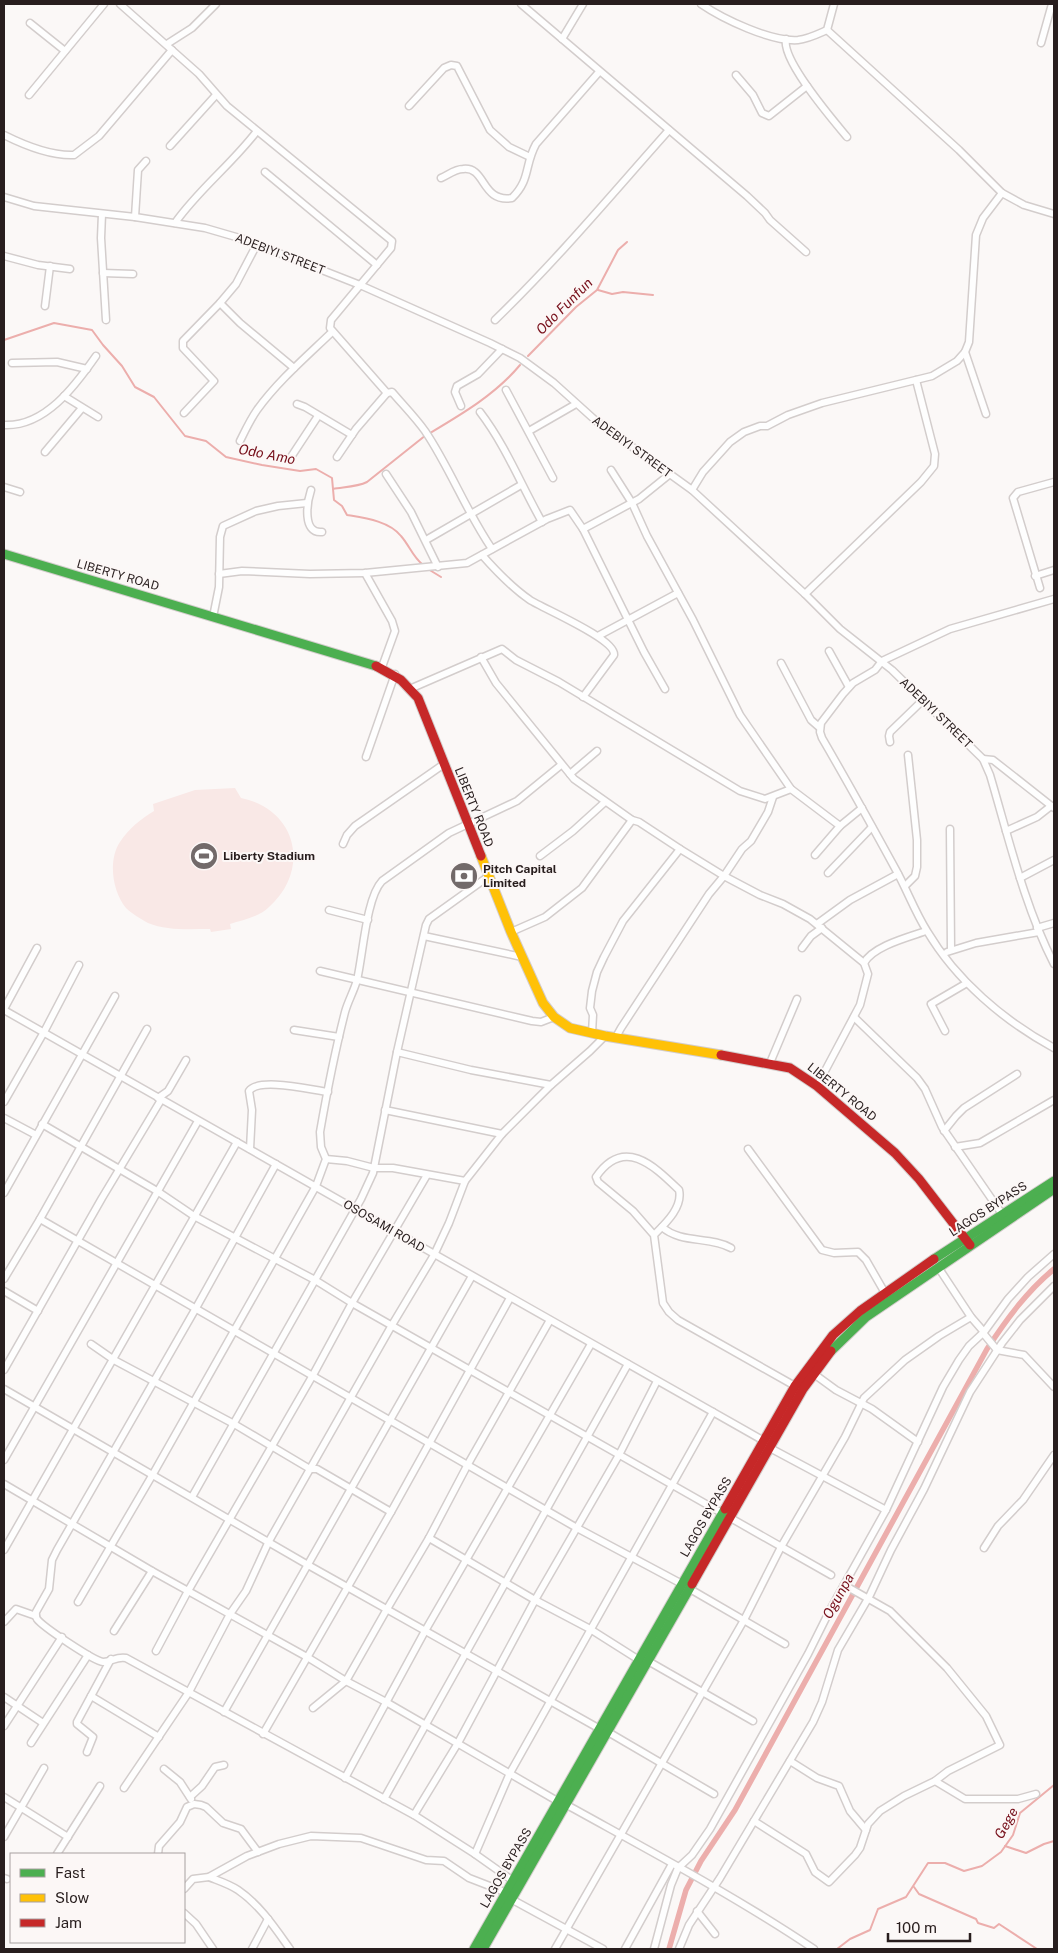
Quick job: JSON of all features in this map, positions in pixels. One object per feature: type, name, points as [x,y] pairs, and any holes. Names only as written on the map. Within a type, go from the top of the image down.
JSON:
[{"type":"main road","name":"LIBERTY ROAD","points":[[4,554],[382,667],[395,674],[412,688],[423,708],[511,932],[543,1003],[554,1017],[570,1028],[605,1036],[770,1063],[790,1068],[817,1086],[906,1164],[968,1242]]},
{"type":"main road","name":"LAGOS BYPASS","points":[[483,1949],[516,1883],[604,1731],[648,1662],[686,1587],[767,1445],[838,1341],[852,1328],[938,1267],[1002,1214],[1054,1181]]},
{"type":"main road","name":"LAGOS BYPASS","points":[[767,1445],[795,1386],[833,1335],[860,1311],[885,1293],[1054,1189]]},
{"type":"main road","name":"LAGOS BYPASS","points":[[604,1731],[639,1660],[686,1587]]},
{"type":"main road","name":"LAGOS BYPASS","points":[[474,1949],[509,1896]]},
{"type":"street","points":[[29,95],[104,4]]},
{"type":"street","points":[[120,4],[167,44],[199,74],[216,95],[257,131],[308,170],[391,239],[393,243],[392,248],[331,320],[330,324],[332,332],[387,393]]},
{"type":"street","points":[[167,44],[192,28],[216,4]]},
{"type":"street","points":[[521,4],[747,196],[766,213],[770,220],[806,252]]},
{"type":"street","points":[[562,39],[583,4]]},
{"type":"street","points":[[702,4],[729,20],[748,28],[786,39],[800,40],[827,30]]},
{"type":"street","points":[[827,30],[834,4]]},
{"type":"street","points":[[1041,43],[1052,4]]},
{"type":"street","points":[[30,23],[65,51]]},
{"type":"street","points":[[827,30],[959,150],[1002,193],[1031,208],[1054,214]]},
{"type":"street","points":[[786,39],[786,50],[807,86],[847,137]]},
{"type":"street","points":[[4,134],[34,147],[59,154],[78,153],[99,136],[172,50]]},
{"type":"street","points":[[409,106],[444,68],[451,65],[457,66],[490,130],[509,147],[530,157]]},
{"type":"street","points":[[441,178],[457,170],[469,169],[477,173],[485,187],[493,195],[502,199],[512,198],[524,184],[530,157],[536,144],[599,72]]},
{"type":"street","points":[[736,75],[753,96],[762,113],[769,116],[807,86]]},
{"type":"street","points":[[170,146],[216,95]]},
{"type":"street","points":[[495,320],[532,284],[669,130]]},
{"type":"street","points":[[175,223],[190,202],[232,162],[257,131]]},
{"type":"street","points":[[135,217],[138,170],[146,161]]},
{"type":"street","points":[[265,172],[377,265]]},
{"type":"street","points":[[692,490],[702,472],[730,442],[744,432],[760,426],[767,426],[780,418],[809,407],[916,380],[940,372],[957,360],[965,352],[970,342],[976,235],[984,218],[1002,193]]},
{"type":"street","name":"ADEBIYI STREET","points":[[4,197],[25,204],[175,223],[220,232],[257,244],[360,285],[502,349],[520,358],[548,378],[595,420],[692,490],[852,640],[882,661],[983,759],[990,775],[1020,878],[1038,930],[1054,964]]},
{"type":"street","points":[[102,214],[101,238],[106,320]]},
{"type":"street","points":[[184,413],[214,380],[182,345],[184,339],[236,284],[257,244]]},
{"type":"street","points":[[4,256],[70,269]]},
{"type":"street","points":[[45,306],[50,266]]},
{"type":"street","points":[[103,273],[133,274]]},
{"type":"street","points":[[220,303],[246,328],[294,368]]},
{"type":"street","points":[[240,441],[257,410],[294,368],[332,332]]},
{"type":"street","points":[[461,406],[455,392],[457,386],[478,374],[502,349]]},
{"type":"street","points":[[965,352],[986,414]]},
{"type":"street","points":[[4,426],[19,424],[32,419],[64,396],[96,356]]},
{"type":"street","points":[[12,363],[57,362],[87,369]]},
{"type":"street","points":[[805,594],[921,482],[934,466],[934,445],[916,380]]},
{"type":"street","points":[[506,390],[553,478]]},
{"type":"street","points":[[337,457],[352,435],[387,393],[392,392],[424,430],[492,549]]},
{"type":"street","points":[[64,396],[98,417]]},
{"type":"street","points":[[297,404],[352,435]]},
{"type":"street","points":[[529,431],[576,404]]},
{"type":"street","points":[[45,452],[82,408]]},
{"type":"street","points":[[480,412],[505,449],[521,485],[542,522]]},
{"type":"street","points":[[291,457],[318,416]]},
{"type":"street","points":[[611,470],[632,504],[740,715],[780,770],[791,789],[840,826]]},
{"type":"street","points":[[386,474],[404,500],[426,540],[438,567]]},
{"type":"street","points":[[583,529],[639,500],[670,474]]},
{"type":"street","points":[[1040,588],[1013,498],[1018,492],[1054,482]]},
{"type":"street","points":[[426,540],[521,485]]},
{"type":"street","points":[[4,487],[20,492]]},
{"type":"street","points":[[311,490],[307,503],[309,525],[312,530],[322,532]]},
{"type":"street","points":[[213,617],[220,574],[220,537],[223,526],[256,511],[278,506],[307,503]]},
{"type":"street","points":[[220,574],[242,571],[310,574],[365,573],[468,563],[542,522],[570,510],[583,529],[628,620],[666,689]]},
{"type":"street","points":[[482,555],[505,580],[532,601],[598,636],[612,648],[614,655],[584,697]]},
{"type":"street","points":[[1035,576],[1054,570]]},
{"type":"street","points":[[365,573],[392,621],[395,631],[382,667]]},
{"type":"street","points":[[598,636],[678,593]]},
{"type":"street","points":[[819,727],[848,687],[875,670],[882,661],[950,629],[1054,599]]},
{"type":"street","points":[[412,688],[502,649],[516,660],[584,697],[740,791],[765,799],[791,789]]},
{"type":"street","points":[[829,651],[848,687]]},
{"type":"street","points":[[481,657],[496,684],[561,765],[581,785],[632,820],[640,822],[724,876],[794,910],[820,926],[864,962],[868,974],[854,1017],[817,1086]]},
{"type":"street","points":[[782,663],[811,720],[819,727],[822,738],[905,886],[926,931],[967,983],[1012,1021],[1054,1048]]},
{"type":"street","points":[[366,757],[395,674]]},
{"type":"street","points":[[890,742],[890,732],[922,700]]},
{"type":"street","points":[[570,774],[597,751]]},
{"type":"street","points":[[905,886],[915,876],[917,867],[917,840],[908,755]]},
{"type":"street","points":[[983,759],[992,760],[1053,807],[1037,817],[1006,831]]},
{"type":"street","points":[[343,844],[347,835],[356,826],[444,764]]},
{"type":"street","points":[[78,1602],[153,1474],[192,1401],[316,1186],[326,1159],[320,1140],[339,1037],[356,981],[375,892],[382,881],[438,840],[467,824],[517,801],[561,765]]},
{"type":"street","points":[[616,1038],[709,894],[742,849],[751,841],[768,812],[773,797]]},
{"type":"street","points":[[540,856],[573,831],[605,802]]},
{"type":"street","points":[[815,855],[840,826],[862,808]]},
{"type":"street","points":[[511,932],[545,917],[586,884],[632,820]]},
{"type":"street","points":[[828,873],[872,827]]},
{"type":"street","points":[[950,829],[951,950]]},
{"type":"street","points":[[592,1033],[593,1015],[590,1008],[592,991],[597,972],[604,957],[623,921],[680,849]]},
{"type":"street","points":[[1020,878],[1054,860]]},
{"type":"street","points":[[802,948],[820,926],[850,900],[898,874]]},
{"type":"street","points":[[192,1497],[367,1187],[374,1168],[397,1052],[426,925],[432,916],[489,876]]},
{"type":"street","points":[[329,910],[368,920]]},
{"type":"street","points":[[943,954],[976,943],[1038,930],[1054,923]]},
{"type":"street","points":[[864,962],[879,949],[926,931]]},
{"type":"street","points":[[424,936],[522,957]]},
{"type":"street","points":[[4,1009],[37,948]]},
{"type":"street","points":[[4,1102],[79,965]]},
{"type":"street","points":[[320,971],[532,1021],[541,1022],[554,1017]]},
{"type":"street","points":[[945,1031],[931,1004],[967,983]]},
{"type":"street","points":[[4,1193],[115,996]]},
{"type":"street","points":[[770,1063],[797,999]]},
{"type":"street","name":"OSOSAMI ROAD","points":[[4,1009],[767,1445],[886,1510]]},
{"type":"street","points":[[854,1017],[917,1078],[925,1089],[944,1131],[1002,1214]]},
{"type":"street","points":[[4,1279],[147,1029]]},
{"type":"street","points":[[294,1030],[339,1037]]},
{"type":"street","points":[[124,1788],[189,1692],[230,1614],[246,1591],[268,1541],[434,1255],[449,1224],[465,1180],[502,1134],[550,1085],[605,1036]]},
{"type":"street","points":[[397,1052],[471,1070],[550,1085]]},
{"type":"street","points":[[4,1370],[160,1099],[168,1091],[186,1060]]},
{"type":"street","points":[[944,1131],[964,1108],[1017,1074]]},
{"type":"street","points":[[250,1149],[252,1110],[249,1091],[252,1088],[268,1084],[328,1092]]},
{"type":"street","points":[[955,1147],[980,1143],[1054,1100]]},
{"type":"street","points":[[385,1110],[502,1134]]},
{"type":"street","points":[[4,1118],[36,1135]]},
{"type":"street","points":[[4,1460],[198,1121]]},
{"type":"street","points":[[42,1124],[157,1191],[194,1216],[276,1258],[352,1304],[831,1575]]},
{"type":"street","points":[[4,1550],[237,1142]]},
{"type":"street","points":[[748,1149],[822,1250],[834,1253],[858,1252],[866,1260],[885,1293]]},
{"type":"street","points":[[654,1235],[679,1204],[681,1198],[680,1190],[640,1158],[620,1157],[602,1168],[596,1177],[598,1182],[633,1211],[654,1235],[663,1303],[669,1312],[678,1320],[795,1386]]},
{"type":"street","points":[[326,1159],[347,1161],[374,1168],[394,1168],[465,1180]]},
{"type":"street","points":[[36,1616],[36,1612],[51,1583],[52,1560],[71,1523],[196,1308],[276,1164]]},
{"type":"street","points":[[156,1652],[188,1591],[314,1375],[352,1304],[427,1175]]},
{"type":"street","points":[[40,1219],[577,1528],[686,1587],[785,1644]]},
{"type":"street","points":[[662,1227],[667,1232],[679,1236],[720,1243],[731,1248]]},
{"type":"street","points":[[654,1949],[671,1885],[679,1868],[692,1855],[710,1829],[808,1654],[844,1584],[886,1510],[943,1388],[959,1360],[1008,1299],[1038,1267],[1054,1254]]},
{"type":"street","points":[[938,1267],[996,1349],[1024,1355],[1054,1387]]},
{"type":"street","points":[[224,1712],[472,1276]]},
{"type":"street","points":[[679,1949],[689,1924],[773,1791],[813,1722],[820,1707],[838,1650],[924,1489],[970,1392],[996,1349],[1020,1320],[1054,1286]]},
{"type":"street","points":[[4,1291],[38,1311]]},
{"type":"street","points":[[263,1734],[391,1512],[510,1298]]},
{"type":"street","points":[[555,1949],[704,1692],[744,1620],[781,1547],[845,1437],[861,1404],[871,1390],[905,1360],[971,1316]]},
{"type":"street","points":[[313,1708],[346,1681],[429,1538],[468,1464],[550,1320]]},
{"type":"street","points":[[91,1344],[114,1360],[234,1424],[310,1469],[317,1469],[391,1512]]},
{"type":"street","points":[[346,1778],[425,1631],[468,1560],[591,1344]]},
{"type":"street","points":[[384,1799],[628,1364]]},
{"type":"street","points":[[814,1374],[836,1390],[872,1409],[918,1442]]},
{"type":"street","points":[[414,1815],[458,1743],[535,1600],[619,1455],[657,1381]]},
{"type":"street","points":[[4,1389],[308,1565],[714,1794]]},
{"type":"street","points":[[475,1854],[510,1773],[712,1412]]},
{"type":"street","points":[[984,1548],[998,1526],[1023,1500],[1054,1455]]},
{"type":"street","points":[[4,1484],[110,1547],[307,1657],[346,1681],[713,1886],[814,1949]]},
{"type":"street","points":[[429,1538],[535,1600],[590,1629],[639,1660]]},
{"type":"street","points":[[114,1631],[152,1571]]},
{"type":"street","points":[[754,1820],[800,1849],[808,1858],[817,1875],[829,1882],[856,1855],[871,1820],[880,1811],[904,1796],[935,1781],[948,1771],[999,1746],[1000,1743],[983,1711],[947,1668],[890,1611],[844,1584]]},
{"type":"street","points":[[4,1622],[16,1609],[36,1616],[41,1622],[62,1637],[102,1662],[120,1657],[126,1658],[414,1815],[516,1883]]},
{"type":"street","points":[[4,1726],[62,1637]]},
{"type":"street","points":[[31,1743],[88,1655]]},
{"type":"street","points":[[87,1752],[93,1737],[76,1722],[111,1660]]},
{"type":"street","points":[[648,1662],[753,1721]]},
{"type":"street","points":[[91,1696],[159,1737]]},
{"type":"street","points":[[4,1698],[43,1724]]},
{"type":"street","points":[[790,1761],[817,1778],[839,1786],[850,1810],[866,1830]]},
{"type":"street","points":[[190,1796],[202,1786],[215,1767],[224,1766]]},
{"type":"street","points":[[4,1837],[44,1768]]},
{"type":"street","points":[[164,1769],[180,1782],[194,1804]]},
{"type":"street","points":[[935,1781],[965,1799],[1018,1799],[1036,1794]]},
{"type":"street","points":[[58,1853],[100,1786]]},
{"type":"street","points":[[4,1797],[68,1837]]},
{"type":"street","points":[[158,1853],[159,1846],[176,1828],[187,1807],[194,1804],[206,1807],[223,1823],[241,1830],[258,1852]]},
{"type":"street","points":[[185,1889],[193,1879],[209,1877],[258,1852],[306,1836],[360,1838],[426,1860],[444,1861],[469,1878],[500,1890],[566,1930],[603,1949]]},
{"type":"street","points":[[625,1949],[672,1864]]},
{"type":"street","points":[[209,1877],[237,1890],[268,1919],[290,1949]]},
{"type":"street","points":[[697,1912],[716,1934]]},
{"type":"street","points":[[185,1914],[196,1924],[213,1949]]},
{"type":"street","points":[[252,1949],[268,1919]]},
{"type":"shaded area","name":"Liberty Stadium","points":[[235,788],[241,798],[260,804],[275,814],[286,828],[292,843],[293,859],[290,876],[282,892],[269,907],[251,918],[230,924],[231,929],[211,932],[210,929],[179,929],[155,926],[128,910],[117,893],[113,875],[116,849],[127,832],[154,811],[153,804],[195,790]]},
{"type":"waterway","name":"Odo Funfun","points":[[528,356],[576,307],[597,290],[618,250],[627,242]]},
{"type":"waterway","points":[[598,290],[612,294],[623,292],[653,295]]},
{"type":"waterway","name":"Odo Amo","points":[[4,340],[54,323],[92,330],[122,366],[135,387],[154,397],[185,436],[206,441],[226,457],[300,471],[316,469],[332,478],[334,500],[342,506],[347,515],[376,521],[390,527],[401,536],[422,564]]},
{"type":"waterway","name":"Odo Funfun","points":[[430,433],[489,394],[520,365]]},
{"type":"waterway","name":"Odo Funfun","points":[[333,489],[367,482],[426,435]]},
{"type":"waterway","name":"Odo Amo","points":[[428,569],[441,577]]},
{"type":"waterway","name":"Ogunpa","points":[[669,1949],[686,1890],[701,1861],[735,1810],[987,1349],[1017,1306],[1054,1269]]},
{"type":"waterway","name":"Gege","points":[[837,1949],[850,1939],[870,1930],[878,1909],[906,1897],[928,1863],[945,1863],[964,1871],[982,1866],[1001,1852],[1013,1835],[1020,1813],[1054,1785]]},
{"type":"waterway","points":[[1005,1846],[1026,1853],[1054,1841]]},
{"type":"waterway","points":[[914,1887],[919,1894],[976,1919],[978,1923],[994,1928],[999,1924],[1037,1949]]},
{"type":"traffic: fast","points":[[4,554],[376,666]]},
{"type":"traffic: fast","points":[[934,1259],[1054,1181]]},
{"type":"traffic: fast","points":[[831,1351],[866,1317],[1054,1189]]},
{"type":"traffic: fast","points":[[474,1949],[725,1509]]},
{"type":"traffic: fast","points":[[483,1949],[692,1584]]},
{"type":"traffic: slow","points":[[481,856],[511,932],[543,1003],[554,1017],[570,1028],[605,1036],[721,1055]]},
{"type":"traffic: jam","points":[[376,666],[401,680],[418,698],[481,856]]},
{"type":"traffic: jam","points":[[721,1055],[790,1068],[817,1086],[895,1153],[919,1179],[970,1245]]},
{"type":"traffic: jam","points":[[725,1509],[795,1386],[833,1335],[860,1311],[934,1259]]},
{"type":"traffic: jam","points":[[692,1584],[803,1389],[831,1351]]},
{"type":"place","name":"Liberty Stadium","points":[[204,856]]},
{"type":"place","name":"Pitch Capital Limited","points":[[464,876]]}]
